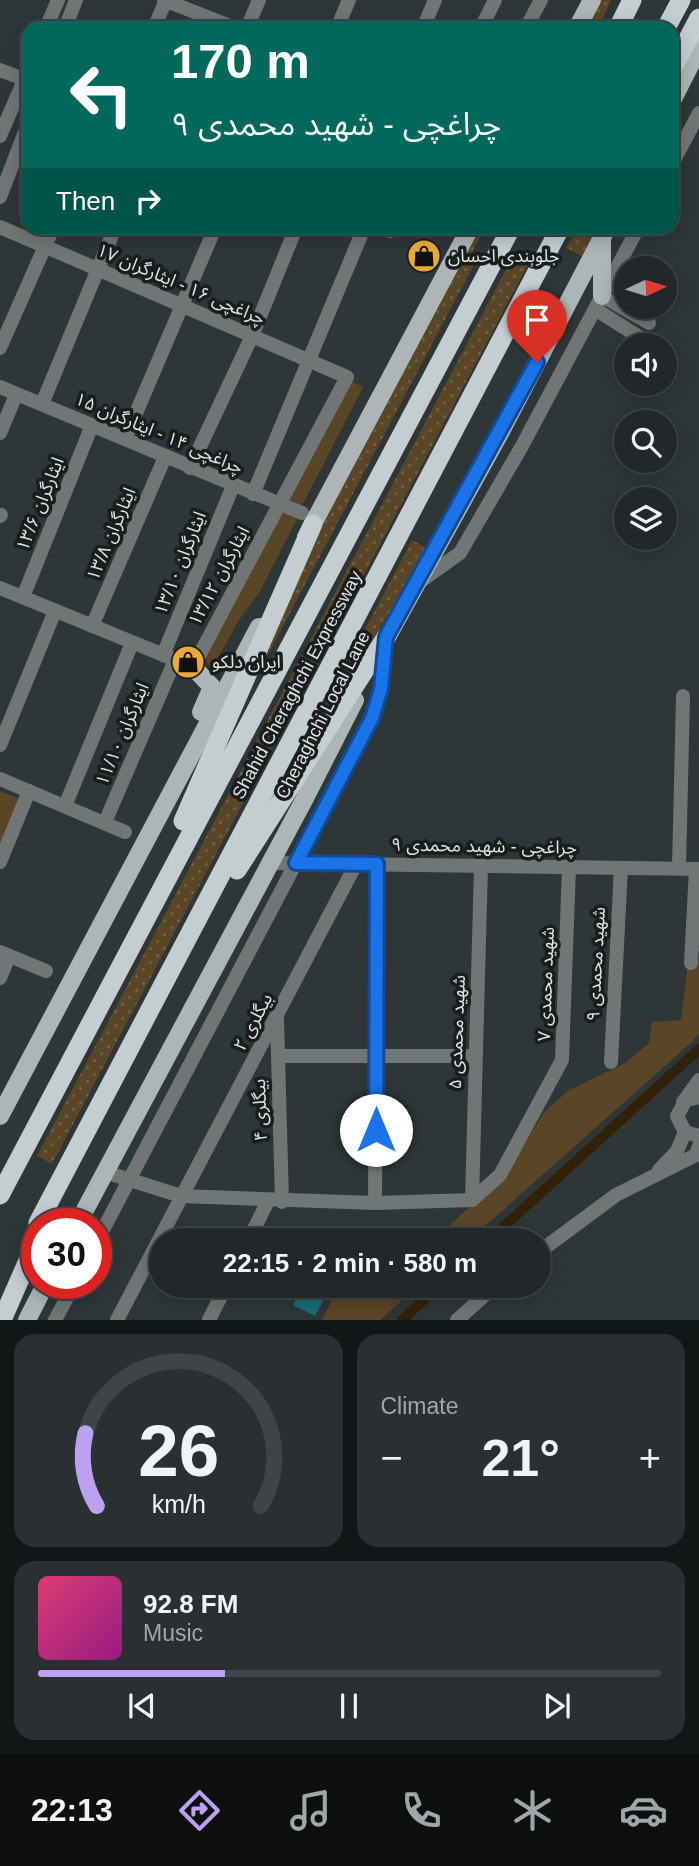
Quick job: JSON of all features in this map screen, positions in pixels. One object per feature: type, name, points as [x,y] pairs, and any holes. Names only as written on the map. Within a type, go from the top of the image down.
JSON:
[{"type":"highway","points":[[614,21],[622,0]]},
{"type":"highway","points":[[622,21],[632,0]]},
{"type":"highway","points":[[670,21],[681,0]]},
{"type":"highway","points":[[679,56],[699,18]]},
{"type":"highway","name":"Shahid Cheraghchi Expressway","points":[[29,1139],[507,235]]},
{"type":"highway","name":"Shahid Cheraghchi Expressway","points":[[70,1163],[556,235]]},
{"type":"highway","points":[[534,277],[562,235]]},
{"type":"highway","points":[[121,964],[308,518]]},
{"type":"highway","points":[[168,976],[386,637]]},
{"type":"highway","points":[[0,1184],[29,1139]]},
{"type":"highway","points":[[0,1195],[29,1139]]},
{"type":"highway","points":[[50,1208],[70,1163]]},
{"type":"highway","points":[[47,1208],[70,1163]]},
{"type":"highway","points":[[0,1296],[21,1257]]},
{"type":"highway","points":[[2,1320],[21,1277]]},
{"type":"main road","points":[[581,21],[592,0]]},
{"type":"main road","points":[[679,87],[699,48]]},
{"type":"main road","points":[[0,1116],[187,761],[308,518],[466,235]]},
{"type":"main road","name":"Cheraghchi Local Lane","points":[[86,1208],[304,800],[411,588],[499,435],[603,235]]},
{"type":"main road","points":[[599,302],[605,235]]},
{"type":"main road","points":[[187,761],[193,729],[212,687],[192,667]]},
{"type":"main road","points":[[27,1320],[38,1299]]},
{"type":"street","points":[[49,21],[58,0]]},
{"type":"street","points":[[68,21],[76,0]]},
{"type":"street","points":[[157,21],[165,0],[218,21]]},
{"type":"street","points":[[250,21],[259,0]]},
{"type":"street","points":[[340,21],[349,0]]},
{"type":"street","points":[[426,21],[435,0]]},
{"type":"street","points":[[484,21],[495,0]]},
{"type":"street","points":[[530,21],[541,0]]},
{"type":"street","points":[[0,70],[21,74]]},
{"type":"street","points":[[0,136],[21,87]]},
{"type":"street","points":[[679,151],[699,113]]},
{"type":"street","points":[[0,197],[21,142]]},
{"type":"street","name":"چراغچی ۱۶ - ایثارگران ۱۷","points":[[0,227],[347,377]]},
{"type":"street","points":[[0,348],[50,235]]},
{"type":"street","points":[[41,404],[112,235]]},
{"type":"street","points":[[125,439],[212,235]]},
{"type":"street","points":[[190,468],[252,336],[293,235]]},
{"type":"street","points":[[253,494],[361,235]]},
{"type":"street","points":[[411,588],[460,553],[522,446],[634,235]]},
{"type":"street","points":[[599,302],[649,323]]},
{"type":"street","points":[[599,302],[635,333]]},
{"type":"street","name":"ایثارگران ۱۳/۱۲","points":[[192,667],[347,377]]},
{"type":"street","name":"چراغچی ۱۴ - ایثارگران ۱۵","points":[[0,387],[308,518]]},
{"type":"street","points":[[0,433],[16,395]]},
{"type":"street","name":"ایثارگران ۱۳/۶","points":[[23,597],[92,425]]},
{"type":"street","name":"ایثارگران ۱۳/۸","points":[[92,626],[165,457]]},
{"type":"street","name":"ایثارگران ۱۳/۱۰","points":[[169,658],[233,486]]},
{"type":"street","points":[[0,588],[192,667]]},
{"type":"street","points":[[0,744],[55,611]]},
{"type":"street","points":[[112,1213],[372,718],[381,689],[386,637]]},
{"type":"street","points":[[65,806],[132,643]]},
{"type":"street","name":"ایثارگران ۱۱/۱۰","points":[[105,822],[169,658]]},
{"type":"street","points":[[679,869],[683,696]]},
{"type":"street","points":[[0,779],[125,832]]},
{"type":"street","points":[[0,862],[29,791]]},
{"type":"street","name":"۹ چراغچی - شهید محمدی","points":[[269,863],[697,869]]},
{"type":"street","name":"بیگلری ۲","points":[[117,1320],[356,864]]},
{"type":"street","points":[[375,1203],[377,864]]},
{"type":"street","name":"شهید محمدی ۵","points":[[472,1200],[481,866]]},
{"type":"street","name":"شهید محمدی ۷","points":[[472,1200],[500,1175],[562,1060],[569,867]]},
{"type":"street","name":"شهید محمدی ۹","points":[[611,1062],[621,868]]},
{"type":"street","points":[[691,963],[697,869]]},
{"type":"street","points":[[0,978],[5,954],[46,971]]},
{"type":"street","name":"بیگلری ۴","points":[[275,1202],[277,1017]]},
{"type":"street","points":[[278,1056],[475,1056]]},
{"type":"street","points":[[658,1171],[692,1134],[678,1122],[681,1104],[699,1080]]},
{"type":"street","points":[[681,1104],[691,1097],[699,1097]]},
{"type":"street","points":[[551,1243],[616,1195],[658,1171],[681,1165],[696,1155],[699,1146]]},
{"type":"street","points":[[105,1172],[181,1196],[275,1202],[472,1200]]},
{"type":"street","points":[[257,1228],[275,1202]]},
{"type":"street","points":[[209,1320],[220,1298]]},
{"type":"street","points":[[457,1320],[482,1298]]},
{"type":"street","points":[[55,1320],[66,1299]]},
{"type":"shaded area","points":[[599,0],[611,0],[602,21],[588,21]]},
{"type":"shaded area","points":[[476,235],[481,235],[470,256],[476,261],[253,683],[326,519]]},
{"type":"shaded area","points":[[574,235],[593,235],[582,256],[566,248]]},
{"type":"shaded area","points":[[516,251],[531,259],[52,1164],[37,1156]]},
{"type":"shaded area","points":[[349,380],[363,387],[302,506],[287,498]]},
{"type":"shaded area","points":[[280,508],[298,517],[259,593],[239,620],[211,670],[205,657]]},
{"type":"shaded area","points":[[412,540],[428,549],[325,718],[304,746]]},
{"type":"shaded area","points":[[0,791],[20,799],[0,846]]},
{"type":"shaded area","points":[[688,962],[699,962],[699,1033],[693,1041],[483,1228],[446,1228],[506,1174],[544,1112],[569,1090],[624,1064],[649,1043],[652,1022],[681,1020]]},
{"type":"shaded area","points":[[333,1298],[405,1298],[380,1320],[322,1320]]},
{"type":"building","points":[[296,1298],[325,1298],[315,1316],[293,1305]]},
{"type":"waterway","points":[[502,1228],[699,1049]]},
{"type":"waterway","points":[[402,1320],[426,1298]]},
{"type":"place","name":"جلوبندی احسان","points":[[424,256]]},
{"type":"place","name":"ایران دلکو","points":[[188,662]]},
{"type":"route","points":[[376,1130],[377,864],[296,863],[372,718],[381,689],[386,637],[537,362]]}]
